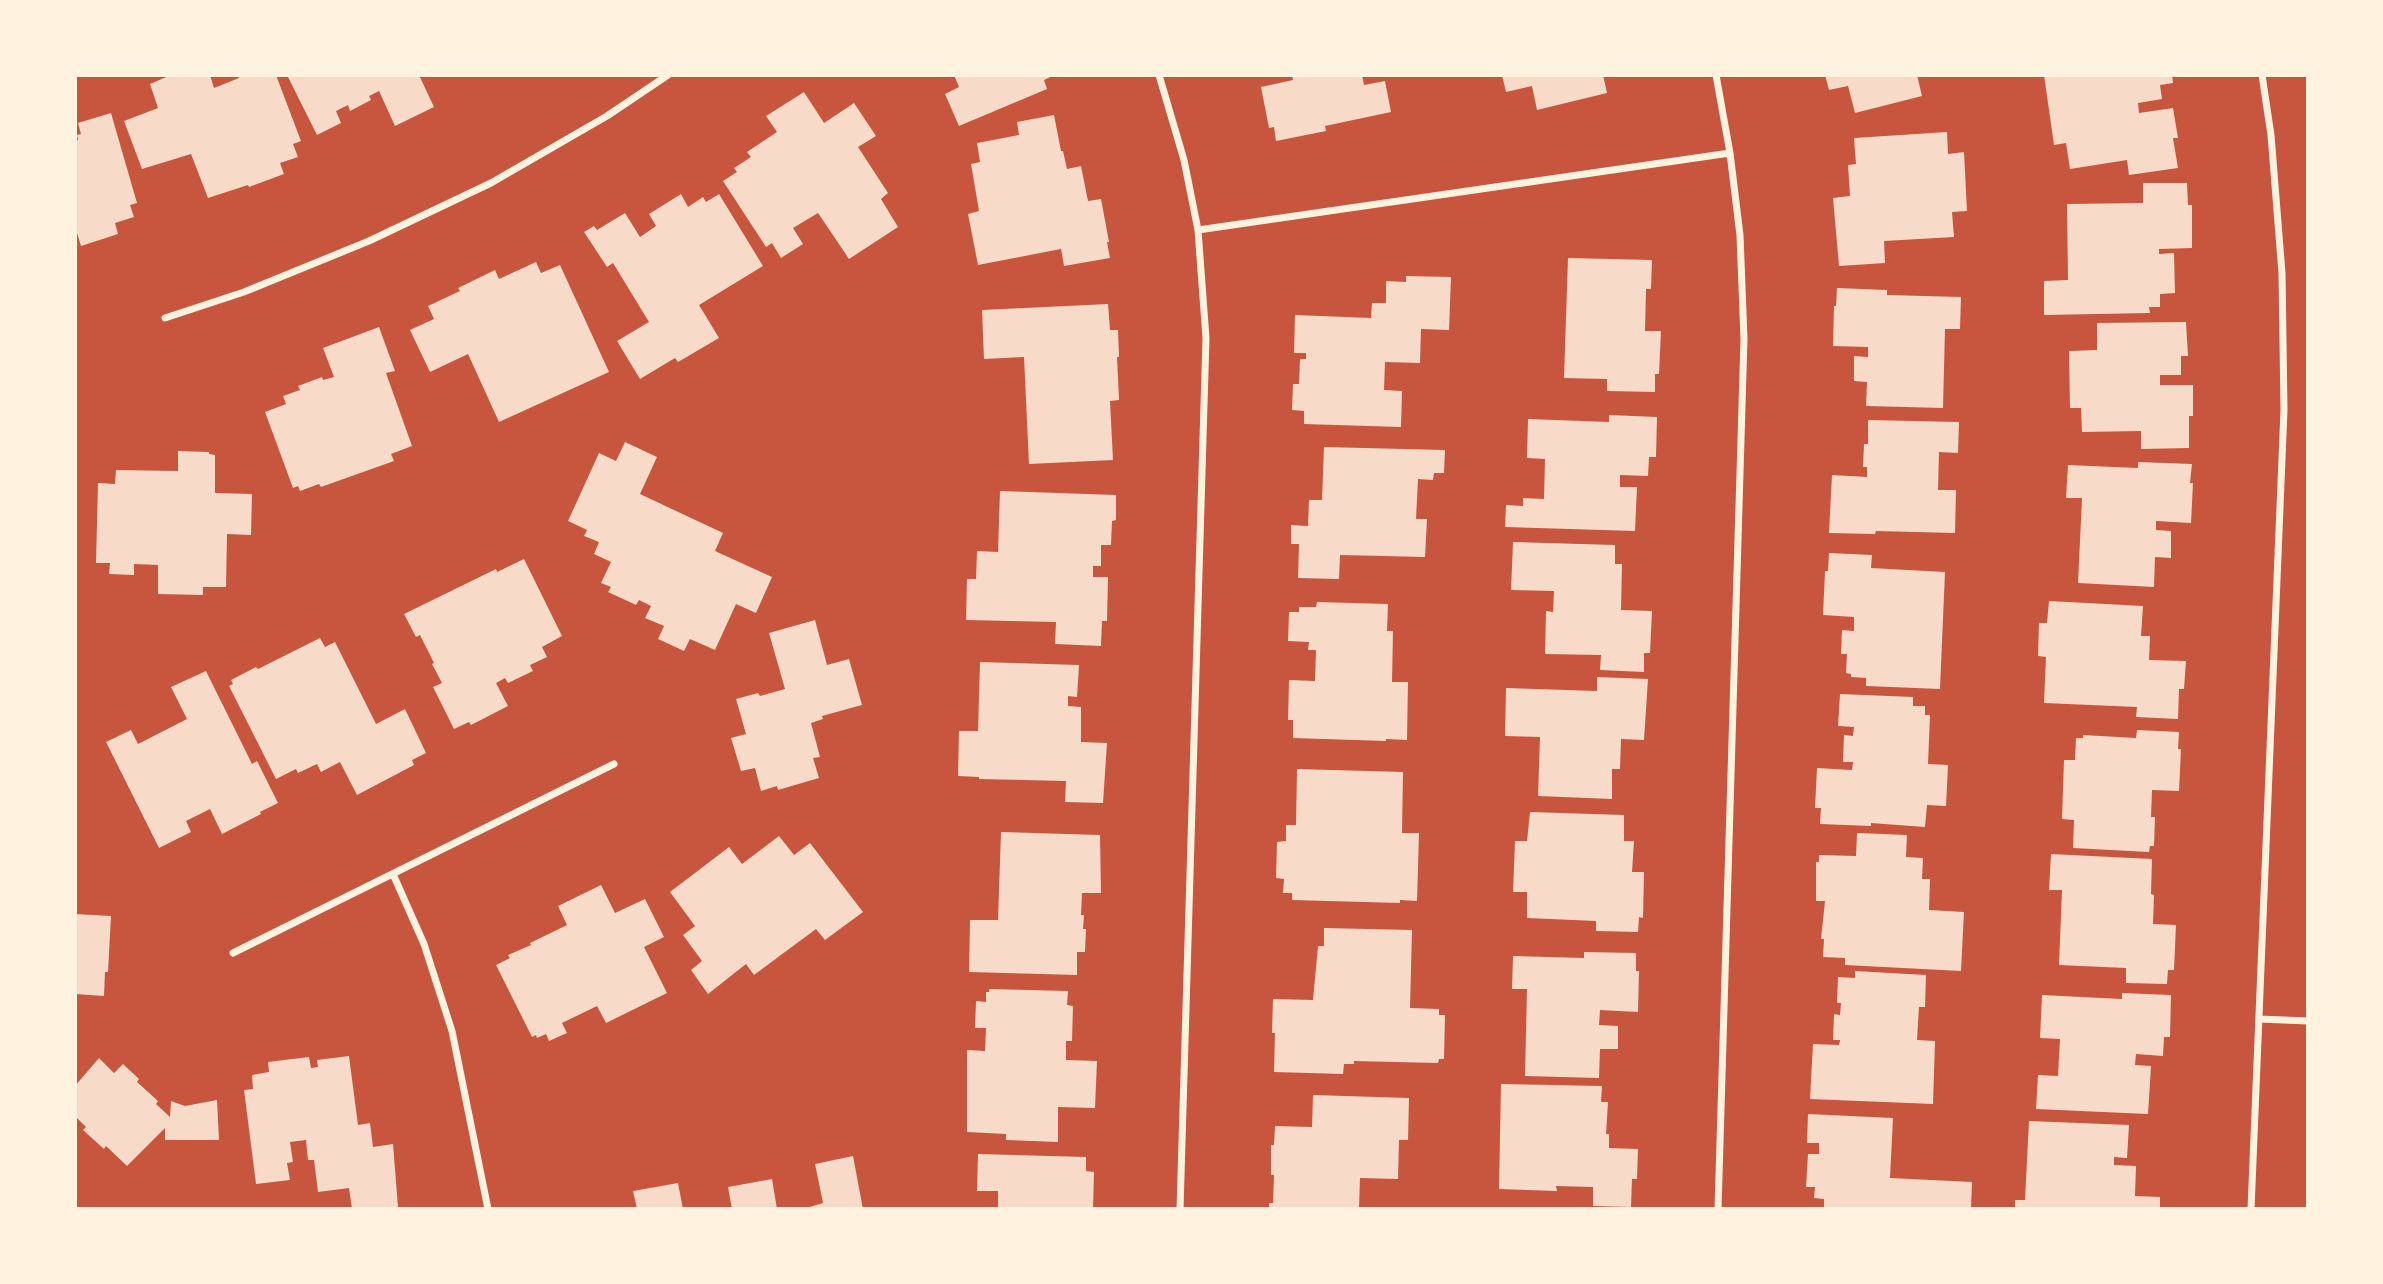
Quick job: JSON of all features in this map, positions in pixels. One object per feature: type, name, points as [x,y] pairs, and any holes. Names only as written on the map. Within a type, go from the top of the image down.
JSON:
[{"type":"street","points":[[165,318],[244,292],[369,241],[479,189],[607,116],[668,75]]},
{"type":"street","points":[[1159,75],[1184,160],[1198,230],[1206,338],[1180,1209]]},
{"type":"street","points":[[1716,75],[1730,153],[1740,235],[1744,339],[1718,1209]]},
{"type":"street","points":[[2251,1209],[2284,410],[2282,272],[2271,135],[2262,75]]},
{"type":"street","points":[[1198,230],[1730,153]]},
{"type":"street","points":[[233,953],[614,764]]},
{"type":"street","points":[[393,874],[424,944],[452,1031],[488,1209]]},
{"type":"street","points":[[2259,1019],[2308,1021]]},
{"type":"building","points":[[171,75],[210,75],[214,88],[239,78],[238,75],[276,75],[301,141],[293,144],[298,157],[280,163],[284,174],[208,198],[191,154],[142,169],[124,121],[158,108],[150,84]]},
{"type":"building","points":[[287,75],[419,75],[434,107],[395,126],[379,91],[369,96],[371,100],[350,111],[348,105],[336,111],[341,123],[317,135]]},
{"type":"building","points":[[954,75],[1054,75],[1044,80],[1047,89],[959,126],[945,94],[959,87]]},
{"type":"building","points":[[1292,75],[1362,75],[1364,85],[1385,81],[1391,112],[1325,126],[1326,131],[1276,141],[1274,127],[1269,128],[1261,87],[1293,80]]},
{"type":"building","points":[[1502,75],[1603,75],[1607,93],[1537,110],[1532,86],[1506,92]]},
{"type":"building","points":[[1825,75],[1917,75],[1922,96],[1855,113],[1848,86],[1829,90]]},
{"type":"building","points":[[2044,75],[2172,75],[2173,83],[2160,85],[2162,99],[2138,103],[2139,113],[2173,108],[2178,138],[2173,138],[2178,168],[2129,175],[2127,160],[2070,169],[2066,143],[2054,145]]},
{"type":"building","points":[[804,92],[824,123],[854,103],[876,136],[858,147],[888,193],[881,199],[898,227],[849,259],[818,213],[793,228],[803,244],[781,258],[772,243],[766,247],[723,181],[737,172],[734,168],[751,157],[747,152],[777,132],[766,116]]},
{"type":"building","points":[[111,113],[137,203],[130,205],[134,217],[115,223],[118,234],[81,246],[77,233],[75,234],[75,141],[78,140],[77,135],[81,134],[78,123]]},
{"type":"building","points":[[1054,115],[1067,169],[1081,166],[1088,201],[1101,199],[1110,258],[1064,266],[1061,249],[978,265],[968,214],[979,211],[971,164],[980,162],[977,143],[1019,135],[1017,122]]},
{"type":"building","points":[[1947,132],[1948,154],[1964,152],[1967,211],[1952,212],[1954,237],[1884,241],[1885,263],[1839,266],[1833,198],[1850,196],[1848,165],[1856,164],[1854,138]]},
{"type":"building","points":[[2143,183],[2187,183],[2188,205],[2192,205],[2192,248],[2159,249],[2159,254],[2174,253],[2175,293],[2160,294],[2160,307],[2149,307],[2150,313],[2044,315],[2044,281],[2068,280],[2067,204],[2143,203]]},
{"type":"building","points":[[681,194],[688,207],[703,197],[706,202],[719,194],[763,266],[699,305],[719,338],[678,362],[675,358],[640,379],[617,341],[649,322],[613,263],[607,267],[584,232],[594,226],[597,230],[625,213],[640,237],[656,226],[649,214]]},
{"type":"building","points":[[1568,258],[1652,260],[1651,289],[1646,289],[1645,331],[1661,331],[1659,374],[1655,374],[1655,392],[1607,391],[1607,379],[1564,378]]},
{"type":"building","points":[[536,262],[541,273],[560,265],[609,372],[499,422],[468,354],[430,372],[410,330],[434,319],[428,306],[460,291],[458,288],[495,270],[499,279]]},
{"type":"building","points":[[1406,276],[1451,277],[1449,330],[1421,329],[1420,363],[1385,362],[1384,390],[1402,391],[1401,427],[1304,424],[1304,411],[1292,410],[1293,384],[1299,384],[1300,359],[1306,359],[1306,353],[1294,353],[1295,315],[1371,318],[1372,303],[1386,303],[1386,281],[1406,282]]},
{"type":"building","points":[[1837,288],[1887,290],[1887,295],[1961,297],[1960,329],[1945,329],[1943,408],[1866,406],[1867,382],[1854,381],[1854,356],[1868,357],[1868,347],[1833,346]]},
{"type":"building","points":[[1108,304],[1110,330],[1118,330],[1119,357],[1119,400],[1110,401],[1113,460],[1029,464],[1024,357],[984,359],[982,310]]},
{"type":"building","points":[[2186,322],[2188,356],[2181,356],[2181,375],[2160,375],[2160,385],[2193,385],[2189,448],[2141,449],[2141,431],[2082,432],[2081,408],[2070,408],[2069,351],[2097,350],[2097,323]]},
{"type":"building","points":[[379,327],[395,371],[386,373],[412,446],[391,454],[394,461],[321,487],[319,484],[300,491],[298,486],[293,488],[265,412],[286,404],[283,396],[300,390],[298,386],[322,377],[323,380],[334,377],[323,348]]},
{"type":"building","points":[[1609,415],[1657,417],[1656,457],[1649,457],[1648,476],[1620,475],[1620,487],[1637,487],[1635,531],[1505,527],[1506,505],[1523,506],[1523,498],[1544,499],[1545,459],[1527,458],[1528,419],[1609,422]]},
{"type":"building","points":[[1868,420],[1959,422],[1958,453],[1939,452],[1938,490],[1956,490],[1955,533],[1829,533],[1832,475],[1867,477],[1867,467],[1863,467],[1864,444],[1868,444]]},
{"type":"building","points":[[625,442],[657,457],[640,494],[723,533],[715,551],[772,577],[756,613],[736,604],[715,650],[690,639],[684,651],[658,639],[664,626],[645,618],[651,606],[639,600],[636,605],[608,592],[611,587],[601,583],[611,562],[594,554],[599,542],[584,536],[587,530],[568,521],[599,453],[616,461]]},
{"type":"building","points":[[1324,447],[1445,450],[1444,473],[1434,473],[1433,480],[1418,479],[1416,519],[1427,519],[1425,557],[1340,555],[1339,579],[1298,578],[1299,544],[1291,544],[1291,525],[1308,526],[1309,500],[1322,500]]},
{"type":"building","points":[[178,451],[209,452],[215,455],[215,493],[252,494],[251,535],[227,534],[226,587],[203,587],[203,595],[158,594],[158,565],[134,564],[134,575],[109,574],[110,563],[96,563],[98,483],[115,484],[116,470],[178,471]]},
{"type":"building","points":[[2138,462],[2192,464],[2191,523],[2156,521],[2156,530],[2171,531],[2171,558],[2155,557],[2154,587],[2078,583],[2082,498],[2066,498],[2068,465],[2138,468]]},
{"type":"building","points":[[1000,491],[1116,495],[1116,520],[1112,521],[1111,545],[1101,545],[1101,566],[1093,566],[1093,577],[1108,577],[1107,621],[1102,621],[1101,646],[1055,644],[1056,622],[966,620],[967,579],[976,579],[977,551],[998,552]]},
{"type":"building","points":[[1513,542],[1615,545],[1615,564],[1622,564],[1621,610],[1652,611],[1650,653],[1644,653],[1644,672],[1600,670],[1601,655],[1545,654],[1546,611],[1553,612],[1554,591],[1511,590]]},
{"type":"building","points":[[1829,553],[1872,555],[1871,568],[1945,572],[1940,689],[1866,686],[1866,678],[1851,677],[1851,674],[1846,673],[1847,654],[1841,654],[1842,630],[1854,631],[1854,617],[1823,615],[1825,571],[1828,571]]},
{"type":"building","points":[[524,559],[562,636],[542,647],[547,657],[530,665],[533,671],[508,683],[505,678],[496,683],[508,706],[471,725],[469,722],[454,729],[433,687],[442,683],[432,664],[434,663],[420,635],[416,637],[404,614],[496,569],[497,572]]},
{"type":"building","points":[[2049,601],[2143,606],[2141,636],[2150,636],[2149,660],[2186,661],[2184,689],[2179,689],[2178,719],[2136,717],[2137,707],[2044,703],[2046,657],[2038,656],[2039,623],[2047,623]]},
{"type":"building","points":[[1317,602],[1388,604],[1387,631],[1393,631],[1392,682],[1408,682],[1407,740],[1293,738],[1293,720],[1288,720],[1289,680],[1315,681],[1316,650],[1308,650],[1309,642],[1288,641],[1289,612],[1299,612],[1299,607],[1316,607]]},
{"type":"building","points":[[815,620],[827,665],[849,659],[862,705],[822,716],[823,719],[811,723],[820,757],[813,758],[819,778],[778,790],[777,786],[761,791],[755,768],[741,771],[731,738],[746,734],[736,699],[785,689],[769,633]]},
{"type":"building","points":[[320,638],[325,647],[335,642],[376,724],[405,709],[426,753],[412,760],[414,765],[357,795],[340,762],[321,772],[317,764],[298,773],[296,769],[276,779],[229,686],[233,684],[231,680]]},
{"type":"building","points":[[980,662],[1079,665],[1077,697],[1068,696],[1068,706],[1081,707],[1081,742],[1107,743],[1103,803],[1065,802],[1066,781],[958,776],[959,731],[978,731]]},
{"type":"building","points":[[206,671],[252,764],[257,761],[278,803],[222,834],[210,809],[186,821],[191,832],[159,848],[106,742],[131,730],[138,744],[187,719],[171,687]]},
{"type":"building","points":[[1597,677],[1648,679],[1644,740],[1621,739],[1620,769],[1612,769],[1612,799],[1538,796],[1540,737],[1505,736],[1506,688],[1597,691]]},
{"type":"building","points":[[1840,694],[1913,697],[1913,706],[1925,706],[1925,715],[1930,715],[1928,764],[1948,765],[1946,806],[1927,805],[1925,827],[1871,823],[1871,826],[1820,824],[1821,808],[1815,808],[1817,768],[1852,770],[1853,762],[1843,762],[1844,735],[1853,736],[1854,727],[1838,726]]},
{"type":"building","points":[[2137,730],[2179,732],[2179,791],[2152,790],[2154,846],[2150,846],[2149,852],[2073,848],[2074,820],[2062,819],[2064,760],[2075,760],[2076,738],[2083,738],[2083,735],[2136,738]]},
{"type":"building","points":[[1297,769],[1403,772],[1402,833],[1419,833],[1417,901],[1400,900],[1400,903],[1292,900],[1292,893],[1283,893],[1284,879],[1276,878],[1277,842],[1286,841],[1286,825],[1296,825]]},
{"type":"building","points":[[1530,812],[1624,815],[1624,841],[1634,841],[1632,872],[1644,872],[1643,918],[1639,917],[1638,932],[1596,931],[1596,921],[1527,918],[1527,892],[1513,892],[1515,841],[1527,841]]},
{"type":"building","points":[[1001,832],[1100,835],[1101,893],[1082,893],[1081,915],[1084,915],[1083,929],[1086,929],[1085,952],[1077,952],[1077,975],[969,972],[970,920],[998,920]]},
{"type":"building","points":[[1857,833],[1907,835],[1906,857],[1923,858],[1922,879],[1930,879],[1929,910],[1964,912],[1961,971],[1845,965],[1845,958],[1823,957],[1824,939],[1821,939],[1825,901],[1816,901],[1816,862],[1819,862],[1819,855],[1856,856]]},
{"type":"building","points":[[779,836],[794,855],[810,843],[863,912],[825,940],[816,929],[754,975],[746,964],[708,994],[691,970],[702,961],[683,935],[695,926],[670,892],[729,847],[742,864]]},
{"type":"building","points":[[2051,854],[2152,859],[2153,924],[2176,925],[2174,970],[2168,970],[2167,984],[2126,983],[2126,968],[2059,965],[2062,890],[2049,890]]},
{"type":"building","points":[[601,885],[615,913],[645,899],[664,937],[644,947],[667,993],[606,1023],[597,1006],[562,1023],[567,1033],[549,1041],[546,1034],[532,1037],[496,965],[510,958],[508,955],[567,925],[558,906]]},
{"type":"building","points":[[75,914],[111,916],[104,996],[75,994]]},
{"type":"building","points":[[1324,928],[1412,930],[1410,1008],[1439,1009],[1439,1015],[1445,1015],[1444,1059],[1439,1059],[1438,1063],[1354,1061],[1354,1064],[1344,1064],[1343,1074],[1274,1072],[1273,999],[1313,1000],[1318,946],[1324,946]]},
{"type":"building","points":[[1584,952],[1636,953],[1636,971],[1639,971],[1638,1012],[1600,1010],[1599,1025],[1618,1026],[1618,1049],[1600,1049],[1599,1078],[1525,1076],[1527,989],[1512,989],[1513,956],[1584,958]]},
{"type":"building","points":[[1855,971],[1926,975],[1925,1007],[1919,1007],[1917,1040],[1935,1041],[1933,1104],[1810,1099],[1813,1044],[1839,1045],[1840,1040],[1833,1040],[1834,1014],[1840,1015],[1841,1003],[1837,1003],[1838,977],[1855,978]]},
{"type":"building","points":[[989,989],[1068,991],[1067,1005],[1073,1006],[1072,1041],[1066,1041],[1066,1060],[1097,1061],[1095,1108],[1058,1107],[1058,1142],[1006,1140],[1006,1134],[967,1132],[967,1050],[985,1051],[986,1028],[975,1028],[976,1001],[986,1002],[986,992],[989,992]]},
{"type":"building","points":[[2122,993],[2171,995],[2170,1037],[2164,1037],[2163,1056],[2136,1054],[2135,1065],[2151,1066],[2148,1114],[2036,1109],[2038,1075],[2058,1076],[2060,1039],[2040,1038],[2042,995],[2122,999]]},
{"type":"building","points":[[349,1056],[358,1125],[370,1123],[373,1147],[393,1144],[398,1207],[352,1209],[349,1188],[318,1192],[314,1160],[308,1160],[306,1140],[290,1142],[293,1162],[287,1163],[290,1180],[256,1184],[244,1090],[253,1089],[252,1075],[269,1072],[268,1062],[309,1057],[311,1068],[318,1067],[317,1060]]},
{"type":"building","points":[[99,1058],[114,1073],[123,1064],[170,1117],[171,1101],[185,1106],[217,1100],[219,1140],[165,1140],[165,1128],[127,1166],[106,1146],[104,1149],[83,1130],[86,1127],[75,1116],[75,1086]]},
{"type":"building","points":[[1501,1084],[1602,1086],[1601,1102],[1608,1102],[1606,1134],[1609,1134],[1609,1148],[1638,1149],[1637,1179],[1632,1179],[1631,1207],[1593,1206],[1593,1187],[1556,1186],[1557,1191],[1499,1189]]},
{"type":"building","points":[[1313,1095],[1409,1098],[1408,1140],[1399,1140],[1398,1179],[1360,1178],[1359,1209],[1269,1209],[1269,1203],[1273,1203],[1271,1145],[1274,1145],[1275,1126],[1312,1127]]},
{"type":"building","points":[[1808,1114],[1893,1118],[1890,1178],[1972,1182],[1971,1209],[1824,1209],[1824,1199],[1814,1198],[1815,1187],[1806,1187],[1808,1154],[1819,1154],[1819,1143],[1807,1143]]},
{"type":"building","points":[[2029,1121],[2129,1125],[2127,1158],[2114,1157],[2114,1165],[2136,1166],[2135,1196],[2160,1197],[2160,1209],[2015,1209],[2015,1200],[2025,1200]]},
{"type":"building","points":[[978,1154],[1086,1157],[1086,1171],[1094,1172],[1093,1209],[998,1209],[998,1191],[977,1191]]},
{"type":"building","points":[[853,1156],[863,1209],[803,1209],[823,1203],[815,1164]]},
{"type":"building","points":[[772,1179],[777,1209],[732,1209],[728,1187]]},
{"type":"building","points":[[678,1183],[683,1209],[637,1209],[633,1191]]}]
